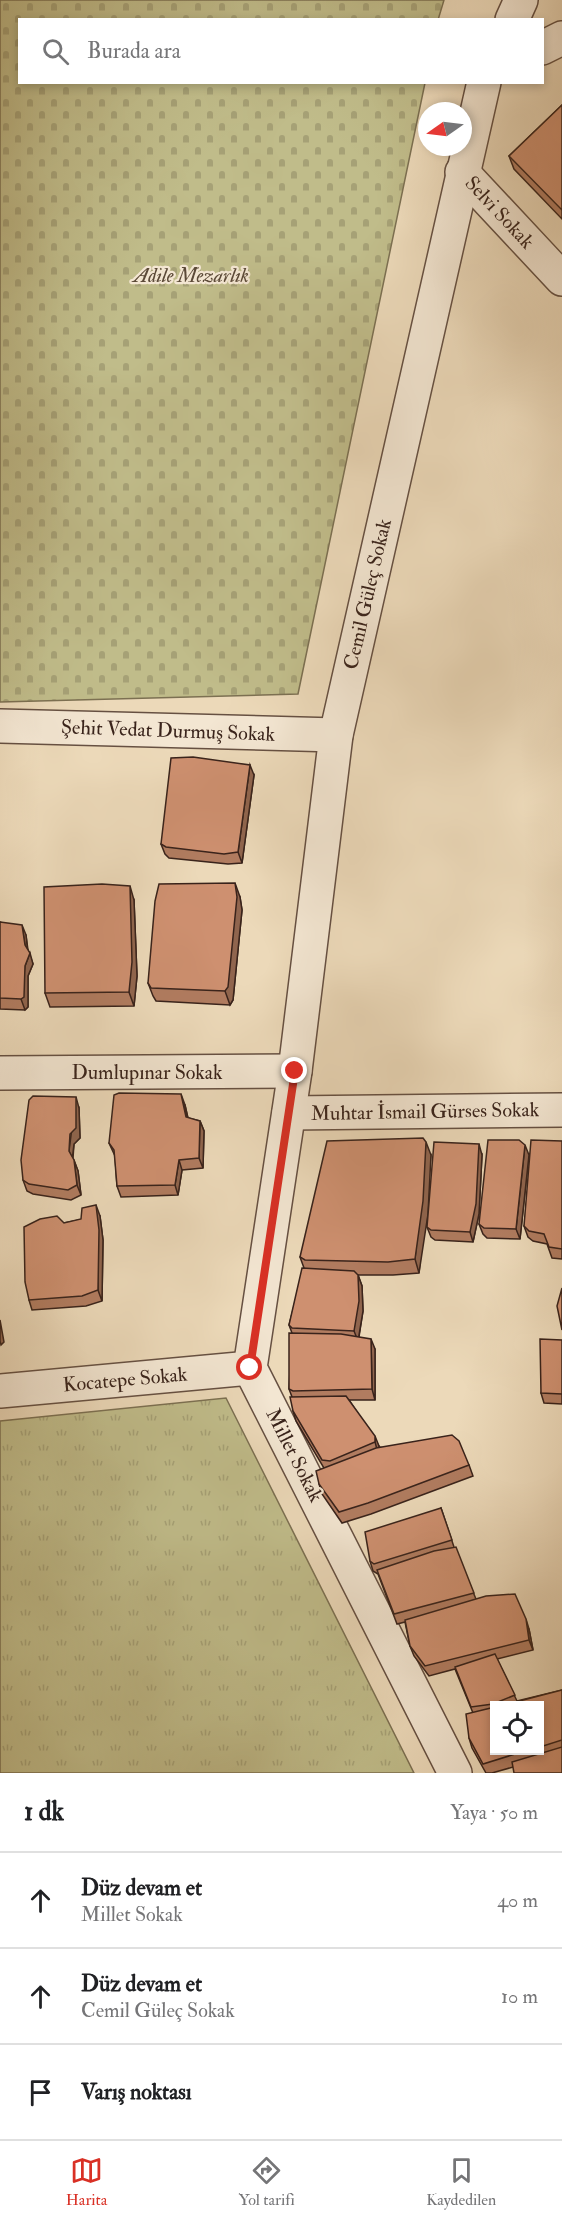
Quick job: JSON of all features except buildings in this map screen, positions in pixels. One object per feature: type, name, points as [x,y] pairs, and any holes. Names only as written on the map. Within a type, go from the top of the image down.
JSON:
[{"type":"street","points":[[513,18],[521,0]]},
{"type":"street","points":[[544,47],[562,38]]},
{"type":"street","name":"Cemil Güleç Sokak","points":[[289,1113],[336,735],[484,84]]},
{"type":"street","name":"Selvi Sokak","points":[[462,172],[562,279]]},
{"type":"street","name":"Şehit Vedat Durmuş Sokak","points":[[0,726],[336,735]]},
{"type":"street","name":"Dumlupınar Sokak","points":[[0,1073],[295,1071]]},
{"type":"street","name":"Muhtar İsmail Gürses Sokak","points":[[289,1113],[562,1110]]},
{"type":"street","points":[[250,1368],[289,1113]]},
{"type":"street","name":"Kocatepe Sokak","points":[[0,1391],[250,1368]]},
{"type":"street","name":"Millet Sokak","points":[[250,1368],[455,1773]]},
{"type":"green space","name":"Adile Mezarlık","points":[[0,0],[444,0],[439,18],[18,18],[18,84],[425,84],[421,102],[418,102],[418,117],[298,694],[0,702]]},
{"type":"green space","points":[[226,1398],[414,1773],[0,1773],[0,1421]]},
{"type":"route","points":[[250,1368],[295,1071]]}]
